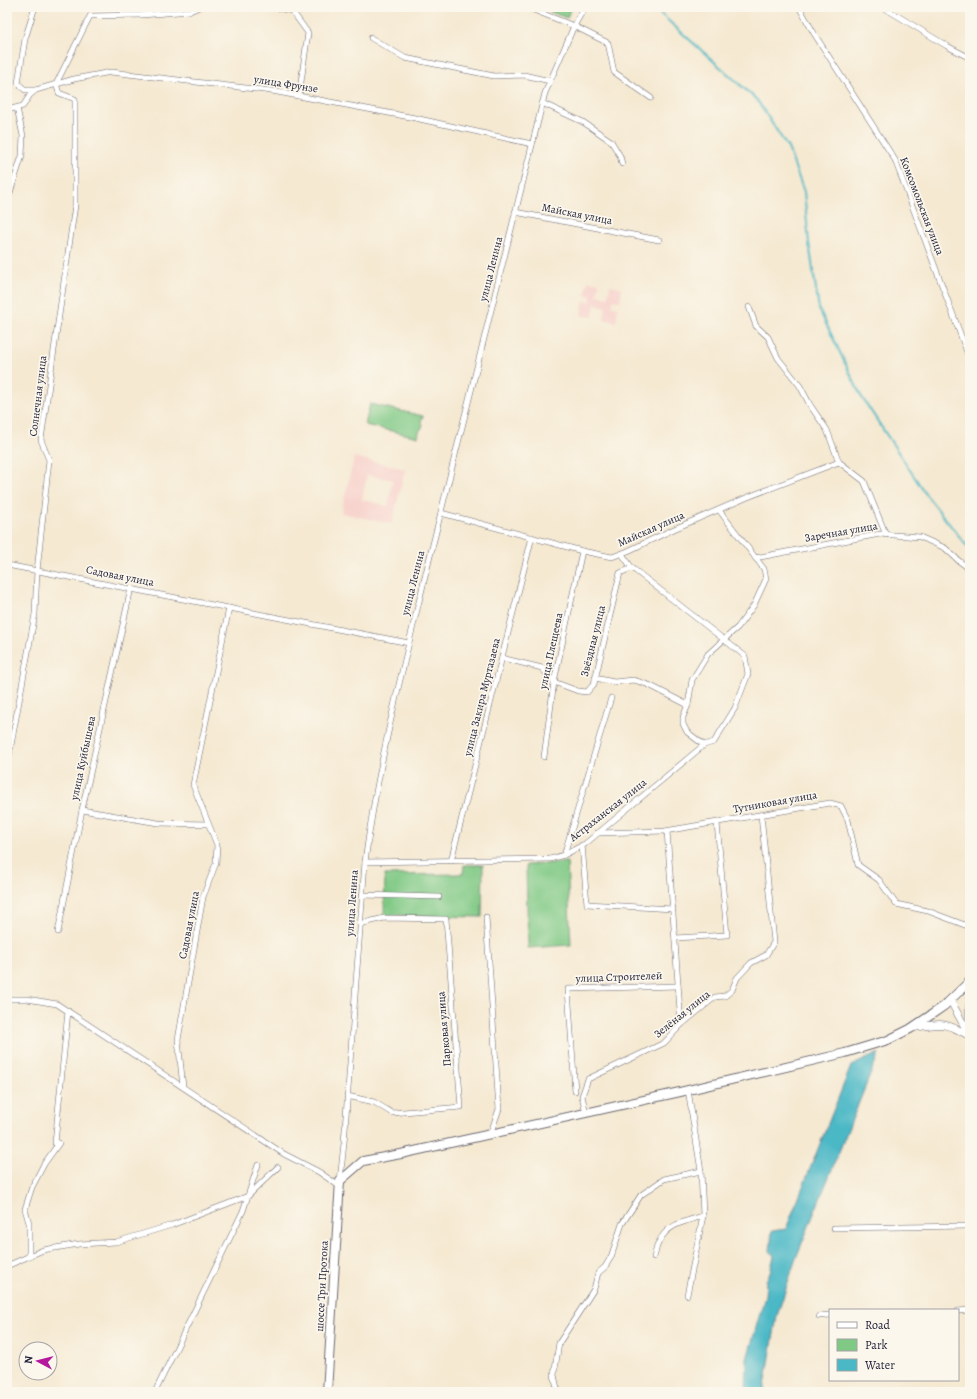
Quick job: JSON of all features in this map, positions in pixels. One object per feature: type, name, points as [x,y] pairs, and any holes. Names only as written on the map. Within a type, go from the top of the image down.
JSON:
[{"type":"main road","points":[[339,1183],[363,1161],[490,1135],[688,1090],[845,1053],[888,1040],[910,1029],[928,1017],[950,1000],[970,981]]},
{"type":"main road","points":[[950,1000],[970,1037]]},
{"type":"main road","points":[[970,1000],[970,1037]]},
{"type":"main road","points":[[910,1029],[936,1023],[952,1026],[970,1037]]},
{"type":"main road","name":"шоссе Три Протока","points":[[327,1392],[339,1183]]},
{"type":"street","points":[[35,7],[25,39],[18,83],[25,90],[36,90]]},
{"type":"street","points":[[56,84],[90,16],[142,15],[190,11],[200,7]]},
{"type":"street","points":[[273,7],[292,10],[308,33],[299,96]]},
{"type":"street","points":[[526,7],[574,26],[608,43],[614,72],[651,98]]},
{"type":"street","name":"улица Ленина","points":[[339,1183],[365,862],[369,829],[385,748],[409,643],[542,103],[574,26],[585,7]]},
{"type":"street","name":"Комсомольская улица","points":[[799,7],[815,35],[895,160],[970,360]]},
{"type":"street","points":[[883,7],[947,46],[970,58]]},
{"type":"street","points":[[371,38],[405,58],[494,76],[524,75],[550,81]]},
{"type":"street","name":"улица Фрунзе","points":[[36,90],[74,79],[111,72],[194,81],[299,96],[415,118],[532,144]]},
{"type":"street","name":"Солнечная улица","points":[[7,768],[35,614],[37,571],[49,460],[41,440],[74,205],[75,98],[59,93],[56,84]]},
{"type":"street","points":[[7,110],[23,106],[30,95],[36,90]]},
{"type":"street","points":[[542,103],[583,122],[611,141],[620,156],[622,164]]},
{"type":"street","points":[[7,202],[22,156],[23,136],[17,108]]},
{"type":"street","name":"Майская улица","points":[[515,212],[659,240]]},
{"type":"street","points":[[749,307],[756,326],[768,337],[778,358],[800,386],[810,405],[827,430],[839,462],[864,481],[886,535]]},
{"type":"street","name":"Майская улица","points":[[441,513],[582,551],[612,557],[622,554],[748,497],[839,462]]},
{"type":"street","points":[[704,745],[687,732],[683,724],[683,716],[688,705],[692,680],[708,654],[738,628],[754,605],[766,579],[764,570],[719,510]]},
{"type":"street","name":"Заречная улица","points":[[755,558],[880,534],[920,537],[945,548],[970,569]]},
{"type":"street","name":"улица Закира Муртазаева","points":[[451,861],[532,537]]},
{"type":"street","name":"улица Плещеева","points":[[544,757],[554,682],[582,551]]},
{"type":"street","name":"Астраханская улица","points":[[365,862],[550,859],[564,855],[582,845],[704,745],[714,742],[735,708],[748,674],[745,656],[632,568],[622,554]]},
{"type":"street","name":"Садовая улица","points":[[7,565],[409,643]]},
{"type":"street","name":"Звёздная улица","points":[[554,682],[578,692],[587,692],[594,684],[620,574],[632,568]]},
{"type":"street","name":"улица Куйбышева","points":[[58,932],[82,810],[131,588]]},
{"type":"street","name":"Садовая улица","points":[[183,1087],[178,1040],[203,897],[216,864],[217,846],[193,785],[230,608]]},
{"type":"street","points":[[502,658],[542,668],[554,682]]},
{"type":"street","points":[[595,678],[614,682],[634,680],[649,685],[688,705]]},
{"type":"street","points":[[564,855],[611,698]]},
{"type":"street","name":"Тутниковая улица","points":[[597,833],[668,831],[830,803],[841,806],[848,820],[858,865],[878,880],[896,904],[928,911],[970,926]]},
{"type":"street","points":[[82,810],[158,823],[208,824]]},
{"type":"street","name":"Зелёная улица","points":[[586,1113],[582,1096],[588,1079],[664,1043],[681,1025],[715,997],[725,996],[732,990],[737,978],[751,963],[766,955],[774,942],[761,815]]},
{"type":"street","points":[[675,938],[727,935],[717,823]]},
{"type":"street","name":"улица Строителей","points":[[668,831],[681,1025]]},
{"type":"street","points":[[582,845],[586,904],[673,909]]},
{"type":"street","points":[[362,896],[439,897]]},
{"type":"street","points":[[486,917],[499,1109],[490,1135]]},
{"type":"street","name":"Парковая улица","points":[[347,1096],[374,1102],[392,1113],[461,1107],[446,919],[384,918],[360,924]]},
{"type":"street","name":"улица Строителей","points":[[575,1091],[568,989],[678,986]]},
{"type":"street","points":[[7,999],[27,999],[57,1004],[284,1154],[339,1183]]},
{"type":"street","points":[[29,1256],[29,1223],[25,1209],[32,1187],[57,1143],[68,1011]]},
{"type":"street","points":[[687,1295],[703,1216],[701,1171],[688,1090]]},
{"type":"street","points":[[155,1392],[243,1211],[258,1165]]},
{"type":"street","points":[[7,1266],[43,1250],[80,1244],[116,1242],[172,1224],[248,1196],[278,1167]]},
{"type":"street","points":[[560,1392],[557,1388],[554,1374],[559,1344],[594,1290],[598,1273],[605,1267],[610,1257],[622,1224],[641,1195],[664,1179],[701,1171]]},
{"type":"street","points":[[654,1257],[659,1242],[669,1229],[680,1222],[703,1216]]},
{"type":"street","points":[[834,1228],[970,1226]]},
{"type":"street","points":[[959,1310],[970,1310]]},
{"type":"street","points":[[819,1316],[829,1315]]},
{"type":"shaded area","points":[[588,281],[599,283],[597,295],[608,297],[610,285],[622,288],[620,301],[613,300],[612,306],[618,307],[616,322],[604,319],[606,307],[595,304],[592,317],[581,315],[584,301],[590,302],[591,296],[585,295]]},
{"type":"shaded area","points":[[354,457],[405,469],[392,524],[341,513]],"holes":[[[367,475],[393,480],[388,506],[362,500]]]},
{"type":"green space","points":[[552,7],[571,7],[567,18],[550,12]]},
{"type":"green space","points":[[370,404],[423,416],[421,421],[423,426],[418,437],[365,425]]},
{"type":"green space","points":[[567,862],[571,945],[528,948],[526,865]]},
{"type":"green space","points":[[464,865],[483,865],[482,917],[384,915],[385,875],[463,874]]},
{"type":"water","points":[[879,1053],[796,1258],[777,1316],[764,1392],[746,1392],[747,1359],[765,1296],[766,1281],[774,1256],[770,1251],[772,1231],[786,1229],[851,1066]]},
{"type":"waterway","points":[[653,7],[757,100],[788,148],[804,192],[809,243],[819,309],[861,396],[927,496],[970,550]]}]
